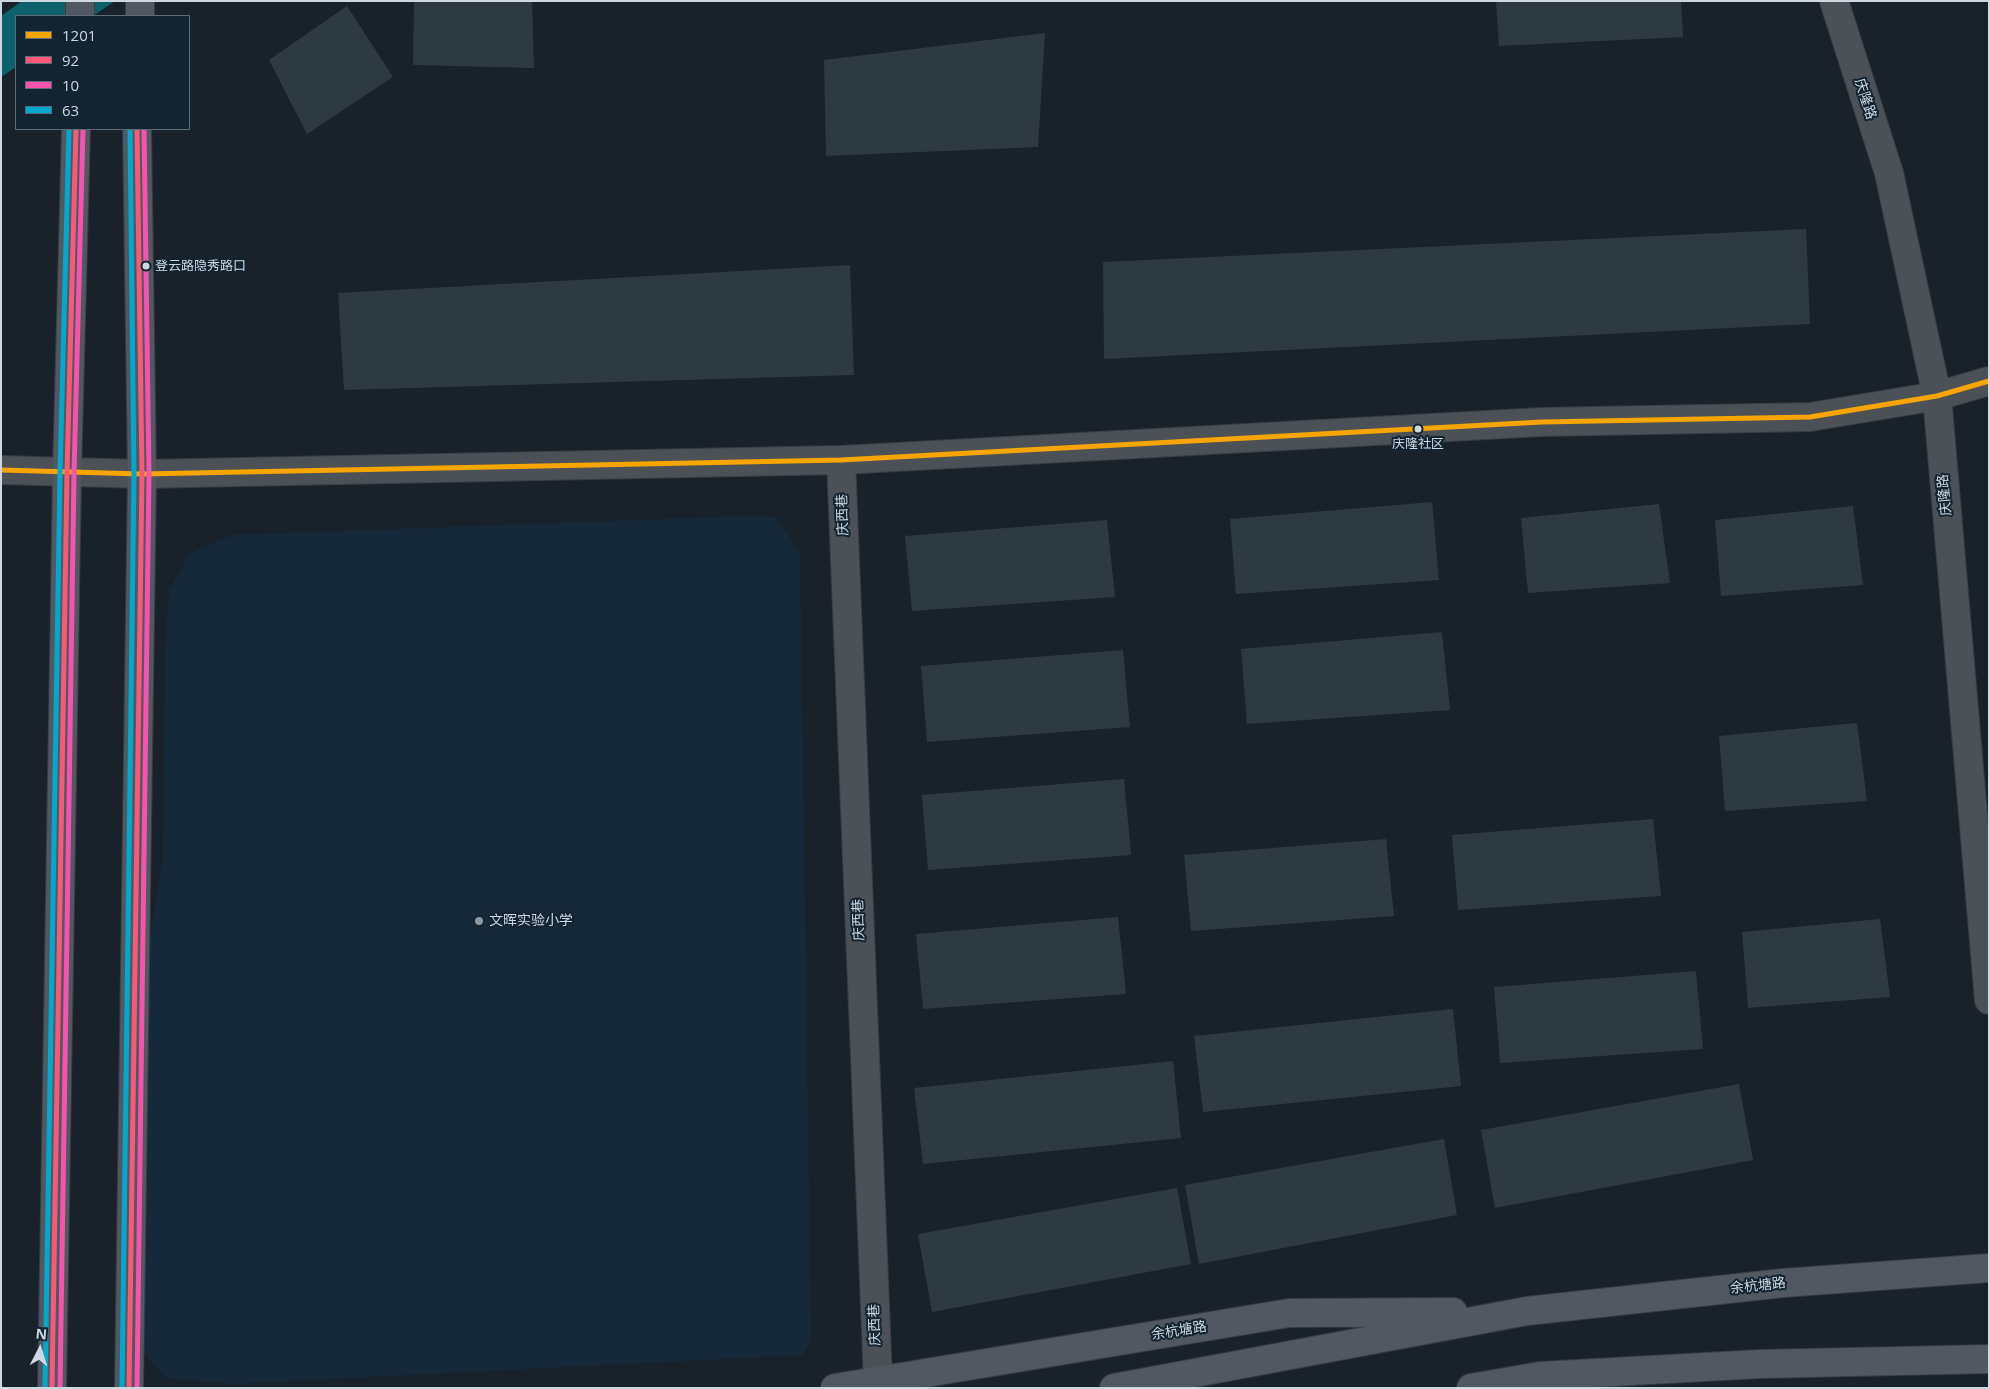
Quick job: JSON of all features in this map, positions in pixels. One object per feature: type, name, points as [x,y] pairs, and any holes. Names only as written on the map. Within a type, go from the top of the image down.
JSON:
[{"type":"main road","points":[[80,1],[80,15]]},
{"type":"main road","points":[[140,1],[140,15]]},
{"type":"main road","points":[[52,1388],[67,473],[76,130]]},
{"type":"main road","points":[[129,1388],[142,474],[140,263],[136,168],[137,130]]},
{"type":"main road","name":"余杭塘路","points":[[1114,1388],[1527,1311],[1783,1283],[1989,1268]]},
{"type":"main road","name":"余杭塘路","points":[[835,1388],[1289,1313],[1527,1311]]},
{"type":"main road","points":[[1471,1388],[1540,1376],[1760,1364],[1989,1359]]},
{"type":"main road","points":[[1507,1388],[1540,1376]]},
{"type":"street","name":"庆隆路","points":[[1834,1],[1889,173],[1937,396],[1989,1000]]},
{"type":"street","points":[[1,470],[142,474],[841,460],[1542,422],[1810,417],[1937,396],[1989,381]]},
{"type":"street","name":"庆西巷","points":[[841,460],[878,1380]]},
{"type":"shaded area","points":[[22,1],[115,1],[94,15],[15,15],[15,68],[1,77],[1,16]]},
{"type":"shaded area","name":"文晖实验小学","points":[[745,516],[776,517],[800,552],[811,1340],[802,1355],[232,1384],[166,1378],[140,1349],[143,982],[163,860],[165,655],[169,591],[190,553],[232,535]]},
{"type":"building","points":[[414,1],[532,1],[534,68],[413,65]]},
{"type":"building","points":[[1496,1],[1681,1],[1683,37],[1499,46]]},
{"type":"building","points":[[347,6],[393,77],[307,134],[269,60]]},
{"type":"building","points":[[1045,33],[1038,147],[826,156],[824,60]]},
{"type":"building","points":[[1806,229],[1810,324],[1104,359],[1103,262]]},
{"type":"building","points":[[850,265],[854,375],[344,390],[338,293]]},
{"type":"building","points":[[1432,502],[1439,580],[1236,594],[1230,519]]},
{"type":"building","points":[[1659,504],[1670,583],[1528,593],[1521,518]]},
{"type":"building","points":[[1853,506],[1863,585],[1721,596],[1715,520]]},
{"type":"building","points":[[1107,520],[1115,597],[912,611],[905,536]]},
{"type":"building","points":[[1442,632],[1450,710],[1247,724],[1241,649]]},
{"type":"building","points":[[1123,650],[1130,727],[927,742],[921,666]]},
{"type":"building","points":[[1857,723],[1867,801],[1725,811],[1719,736]]},
{"type":"building","points":[[1124,779],[1131,855],[928,870],[922,795]]},
{"type":"building","points":[[1653,819],[1661,896],[1458,910],[1452,835]]},
{"type":"building","points":[[1386,839],[1394,916],[1191,931],[1184,855]]},
{"type":"building","points":[[1118,917],[1126,994],[923,1009],[916,934]]},
{"type":"building","points":[[1880,919],[1890,997],[1748,1008],[1742,932]]},
{"type":"building","points":[[1696,971],[1703,1049],[1500,1063],[1494,987]]},
{"type":"building","points":[[1453,1009],[1461,1086],[1203,1112],[1194,1036]]},
{"type":"building","points":[[1173,1061],[1181,1138],[923,1164],[914,1088]]},
{"type":"building","points":[[1739,1084],[1753,1160],[1495,1208],[1481,1130]]},
{"type":"building","points":[[1444,1139],[1457,1215],[1199,1264],[1185,1185]]},
{"type":"building","points":[[1177,1188],[1191,1264],[932,1312],[918,1234]]},
{"type":"transit line","name":"63","points":[[45,1388],[60,473],[69,130]]},
{"type":"transit line","name":"92","points":[[52,1388],[67,473],[76,130]]},
{"type":"transit line","name":"10","points":[[60,1388],[74,473],[83,130]]},
{"type":"transit line","name":"63","points":[[122,1388],[134,474],[130,130]]},
{"type":"transit line","name":"92","points":[[129,1388],[142,474],[137,130]]},
{"type":"transit line","name":"10","points":[[137,1388],[149,474],[144,130]]},
{"type":"transit line","name":"1201","points":[[1,470],[142,474],[841,460],[1542,422],[1810,417],[1937,396],[1989,381]]},
{"type":"place","name":"登云路隐秀路口","points":[[146,266]]},
{"type":"place","name":"庆隆社区","points":[[1418,429]]},
{"type":"place","name":"文晖实验小学","points":[[479,921]]}]
